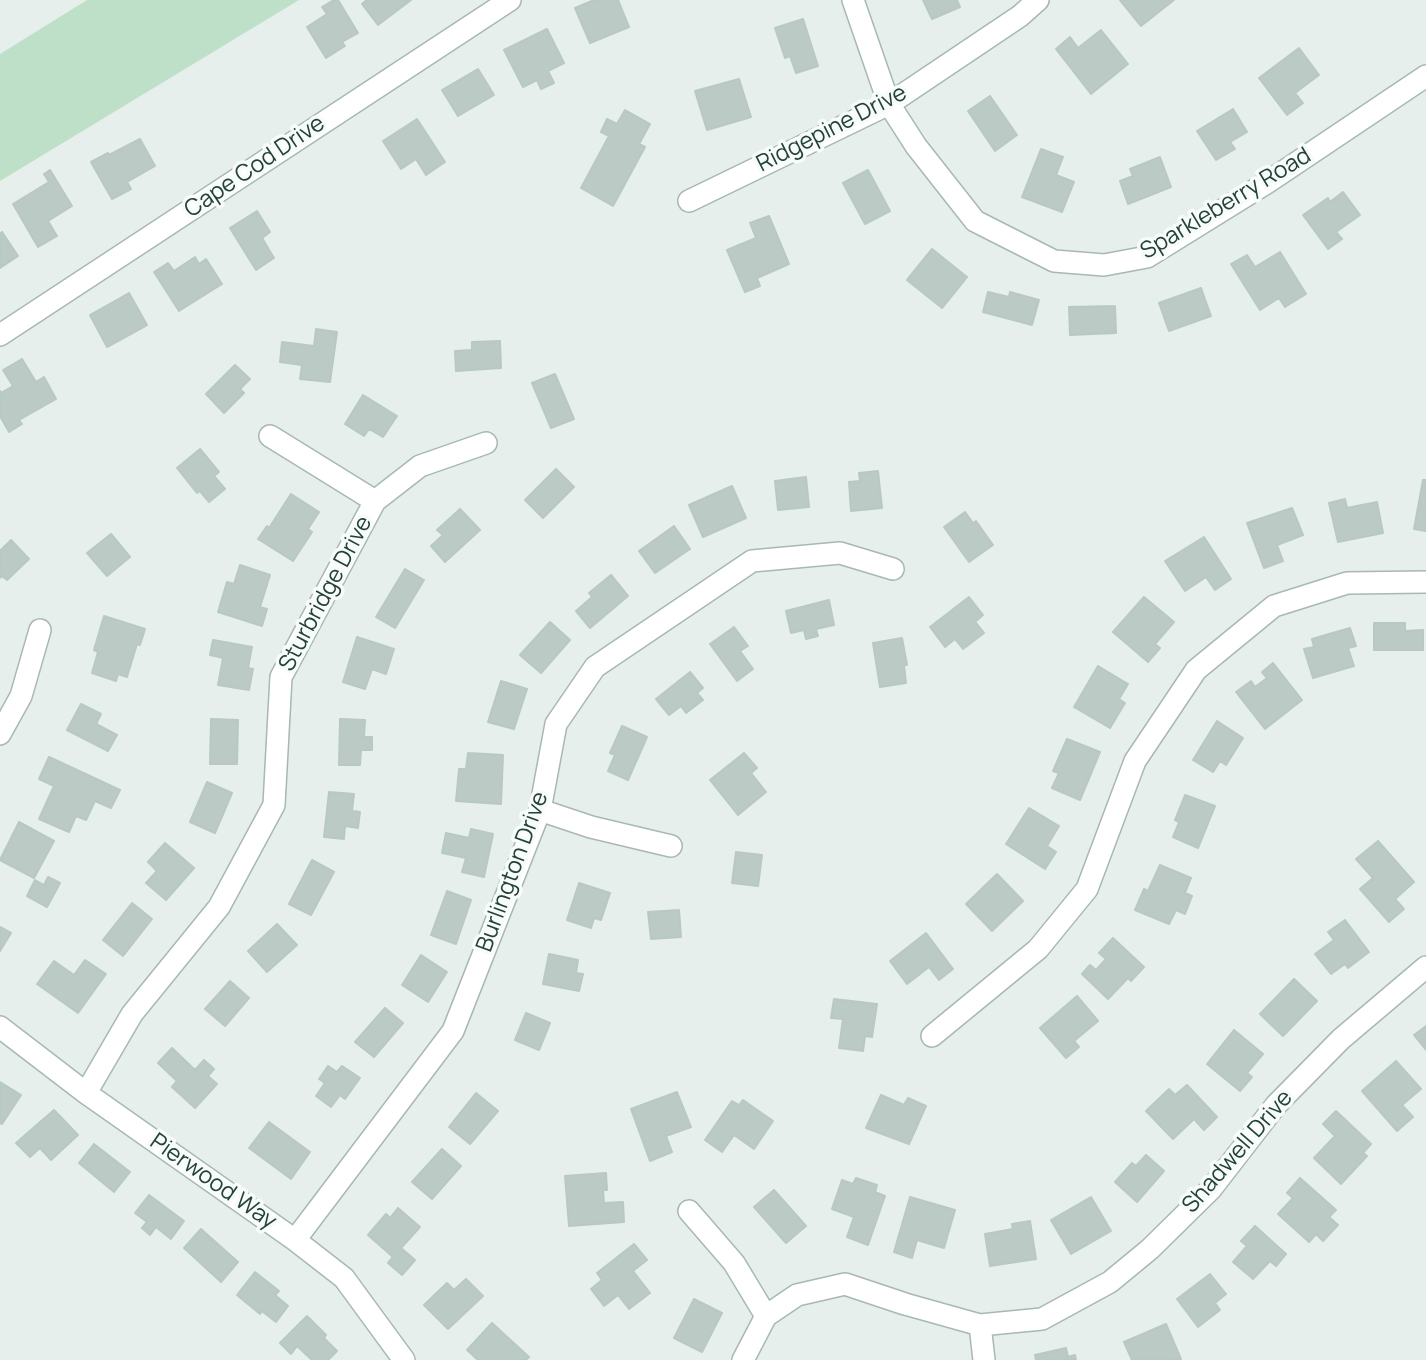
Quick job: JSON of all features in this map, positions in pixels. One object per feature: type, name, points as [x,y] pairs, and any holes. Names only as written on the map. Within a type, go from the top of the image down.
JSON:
[{"type":"street","name":"Cape Cod Drive","points":[[0,335],[510,0]]},
{"type":"street","name":"Sparkleberry Road","points":[[853,0],[890,104],[916,146],[975,220],[1054,261],[1104,265],[1147,257],[1268,182],[1426,76]]},
{"type":"street","name":"Ridgepine Drive","points":[[689,201],[890,104],[1020,16],[1038,0]]},
{"type":"street","points":[[270,436],[375,501]]},
{"type":"street","name":"Sturbridge Drive","points":[[86,1093],[132,1014],[219,906],[274,805],[281,677],[375,501],[420,466],[486,443]]},
{"type":"street","name":"Burlington Drive","points":[[295,1240],[453,1031],[540,810],[556,724],[595,667],[752,561],[840,553],[893,569]]},
{"type":"street","points":[[932,1036],[1038,949],[1087,889],[1135,761],[1196,670],[1273,606],[1348,583],[1426,582]]},
{"type":"street","points":[[0,734],[21,696],[40,630]]},
{"type":"street","points":[[540,810],[591,827],[671,846]]},
{"type":"street","name":"Shadwell Drive","points":[[743,1360],[766,1316],[797,1295],[845,1284],[980,1325],[1042,1319],[1110,1283],[1150,1249],[1211,1189],[1276,1105],[1341,1039],[1426,967]]},
{"type":"street","name":"Pierwood Way","points":[[0,1027],[86,1093],[295,1240],[344,1278],[404,1360]]},
{"type":"street","points":[[689,1211],[734,1263],[766,1316]]},
{"type":"street","points":[[980,1325],[984,1360]]},
{"type":"green space","points":[[87,0],[299,0],[0,181],[0,54]]},
{"type":"building","points":[[338,0],[358,33],[342,42],[345,46],[326,58],[307,27],[327,14],[322,7]]},
{"type":"building","points":[[367,0],[411,0],[378,25],[362,4]]},
{"type":"building","points":[[594,0],[618,0],[629,27],[590,43],[575,8]]},
{"type":"building","points":[[923,0],[957,0],[960,7],[932,19]]},
{"type":"building","points":[[1120,0],[1174,0],[1141,26]]},
{"type":"building","points":[[803,19],[818,66],[796,73],[790,56],[785,58],[775,28]]},
{"type":"building","points":[[547,29],[564,63],[548,71],[554,83],[541,89],[537,80],[523,87],[504,50]]},
{"type":"building","points":[[1101,30],[1128,64],[1091,94],[1056,49],[1070,37],[1078,48]]},
{"type":"building","points":[[1299,48],[1319,75],[1295,93],[1303,103],[1287,115],[1259,78]]},
{"type":"building","points":[[478,69],[494,95],[458,116],[442,90]]},
{"type":"building","points":[[739,79],[751,117],[707,130],[695,91]]},
{"type":"building","points":[[990,96],[1017,135],[995,151],[968,111]]},
{"type":"building","points":[[1233,109],[1247,132],[1230,142],[1235,149],[1216,160],[1197,131]]},
{"type":"building","points":[[625,110],[650,124],[639,144],[645,147],[613,206],[581,188],[609,136],[601,132],[607,119],[617,124]]},
{"type":"building","points":[[417,119],[445,162],[426,175],[416,159],[401,169],[383,141]]},
{"type":"building","points":[[140,139],[155,166],[127,182],[131,189],[112,199],[91,162]]},
{"type":"building","points":[[1041,149],[1063,157],[1056,175],[1074,182],[1062,212],[1022,197]]},
{"type":"building","points":[[1160,157],[1171,187],[1128,204],[1120,181],[1133,176],[1130,169]]},
{"type":"building","points":[[50,170],[72,206],[48,221],[57,236],[38,247],[13,204],[49,182],[44,174]]},
{"type":"building","points":[[868,170],[890,211],[865,224],[843,183]]},
{"type":"building","points":[[1343,192],[1360,215],[1336,232],[1342,239],[1328,249],[1303,215],[1328,198],[1330,202]]},
{"type":"building","points":[[257,211],[270,232],[262,238],[274,258],[256,270],[230,228]]},
{"type":"building","points":[[769,216],[789,264],[757,278],[760,286],[745,292],[727,250],[756,238],[750,223]]},
{"type":"building","points":[[2,232],[18,256],[0,268],[0,234]]},
{"type":"building","points":[[932,249],[967,277],[942,308],[907,280]]},
{"type":"building","points":[[1280,252],[1306,294],[1285,307],[1279,298],[1260,310],[1231,264],[1247,255],[1255,267]]},
{"type":"building","points":[[195,257],[199,264],[206,259],[222,284],[179,311],[154,272],[168,263],[174,271]]},
{"type":"building","points":[[1201,288],[1211,316],[1169,331],[1159,303]]},
{"type":"building","points":[[988,292],[1009,297],[1010,292],[1039,300],[1032,325],[983,312]]},
{"type":"building","points":[[129,293],[147,325],[107,347],[90,315]]},
{"type":"building","points":[[1115,306],[1116,333],[1070,335],[1069,307]]},
{"type":"building","points":[[316,329],[337,332],[330,382],[300,379],[302,365],[280,362],[282,342],[314,346]]},
{"type":"building","points":[[500,341],[501,368],[456,371],[455,351],[472,350],[472,342]]},
{"type":"building","points":[[22,359],[36,382],[44,377],[56,399],[19,420],[22,424],[9,432],[0,416],[0,391],[1,393],[13,386],[3,370]]},
{"type":"building","points":[[235,365],[250,379],[240,389],[244,393],[224,413],[206,394]]},
{"type":"building","points":[[555,374],[574,419],[551,428],[532,383]]},
{"type":"building","points":[[363,395],[397,416],[383,437],[369,429],[364,436],[345,424]]},
{"type":"building","points":[[200,449],[219,472],[214,476],[225,489],[209,502],[200,491],[197,493],[177,468]]},
{"type":"building","points":[[556,469],[574,487],[543,518],[525,500]]},
{"type":"building","points":[[878,471],[882,508],[851,511],[849,482],[860,481],[859,473]]},
{"type":"building","points":[[806,477],[809,507],[778,510],[775,481]]},
{"type":"building","points":[[1423,480],[1426,480],[1426,531],[1414,529]]},
{"type":"building","points":[[732,486],[746,518],[703,537],[689,505]]},
{"type":"building","points":[[291,494],[319,512],[308,529],[312,532],[293,561],[258,539],[267,526],[269,528]]},
{"type":"building","points":[[1345,499],[1347,508],[1377,502],[1383,533],[1338,542],[1329,503]]},
{"type":"building","points":[[1292,508],[1303,535],[1277,545],[1283,561],[1264,568],[1247,523]]},
{"type":"building","points":[[460,509],[480,530],[445,562],[431,546],[443,535],[437,530]]},
{"type":"building","points":[[965,512],[973,523],[976,521],[993,545],[969,562],[944,527]]},
{"type":"building","points":[[674,526],[690,549],[655,573],[639,551]]},
{"type":"building","points":[[111,534],[130,557],[107,576],[87,553]]},
{"type":"building","points":[[1204,537],[1231,579],[1215,590],[1206,577],[1185,591],[1165,561]]},
{"type":"building","points":[[11,540],[29,559],[7,580],[2,576],[0,578],[0,551]]},
{"type":"building","points":[[240,565],[270,575],[260,607],[267,609],[262,626],[218,612],[227,582],[234,584]]},
{"type":"building","points":[[405,569],[424,580],[395,628],[376,617]]},
{"type":"building","points":[[611,575],[628,596],[590,628],[576,611],[592,597],[589,593]]},
{"type":"building","points":[[969,597],[983,615],[975,622],[984,633],[963,649],[955,639],[945,647],[930,627]]},
{"type":"building","points":[[1144,597],[1174,622],[1155,644],[1160,648],[1148,662],[1113,632]]},
{"type":"building","points":[[829,600],[834,625],[816,629],[818,636],[806,639],[804,630],[791,633],[786,611]]},
{"type":"building","points":[[104,616],[145,629],[140,645],[137,644],[127,677],[118,674],[116,681],[92,673],[98,652],[94,650]]},
{"type":"building","points":[[550,622],[570,640],[541,673],[520,655]]},
{"type":"building","points":[[1374,623],[1405,623],[1405,631],[1423,630],[1423,650],[1374,650]]},
{"type":"building","points":[[734,627],[748,646],[740,651],[753,669],[737,681],[710,644]]},
{"type":"building","points":[[1350,628],[1356,646],[1348,648],[1354,666],[1313,678],[1304,649],[1314,647],[1312,639]]},
{"type":"building","points":[[357,637],[394,649],[386,674],[372,669],[365,689],[343,682]]},
{"type":"building","points":[[902,638],[907,665],[904,665],[906,683],[880,687],[873,643]]},
{"type":"building","points":[[213,640],[252,647],[248,668],[253,669],[249,690],[218,685],[223,658],[210,655]]},
{"type":"building","points":[[1273,663],[1302,700],[1265,729],[1236,692],[1251,681],[1255,687],[1267,678],[1262,672]]},
{"type":"building","points":[[1098,666],[1128,684],[1119,699],[1125,703],[1110,728],[1074,707]]},
{"type":"building","points":[[690,672],[703,688],[697,693],[703,700],[686,713],[681,706],[669,715],[656,699]]},
{"type":"building","points":[[501,681],[527,689],[514,729],[488,722]]},
{"type":"building","points":[[81,704],[101,714],[96,724],[117,735],[108,751],[67,730]]},
{"type":"building","points":[[211,719],[238,720],[237,764],[210,764]]},
{"type":"building","points":[[340,719],[365,720],[364,737],[372,737],[372,750],[361,750],[360,765],[339,765]]},
{"type":"building","points":[[1217,721],[1243,738],[1226,765],[1220,761],[1213,772],[1193,760]]},
{"type":"building","points":[[622,726],[647,737],[628,780],[608,771],[615,755],[610,753]]},
{"type":"building","points":[[1067,739],[1100,752],[1080,800],[1052,788],[1059,773],[1053,771]]},
{"type":"building","points":[[468,753],[503,755],[501,804],[456,801],[459,769],[466,769]]},
{"type":"building","points":[[744,753],[757,768],[751,773],[766,792],[738,815],[710,780]]},
{"type":"building","points":[[49,757],[120,790],[111,808],[95,801],[86,820],[76,816],[69,832],[39,819],[54,786],[39,779]]},
{"type":"building","points":[[207,782],[232,793],[215,833],[190,822]]},
{"type":"building","points":[[329,792],[354,794],[352,811],[360,812],[358,828],[345,826],[344,839],[324,837]]},
{"type":"building","points":[[1185,795],[1215,806],[1198,848],[1173,837],[1179,822],[1175,820]]},
{"type":"building","points":[[1029,808],[1059,826],[1047,846],[1056,852],[1045,869],[1006,844]]},
{"type":"building","points":[[19,822],[54,841],[34,878],[0,860]]},
{"type":"building","points":[[471,829],[493,834],[484,877],[462,872],[466,858],[442,853],[446,833],[469,838]]},
{"type":"building","points":[[1378,841],[1414,882],[1395,899],[1404,909],[1389,922],[1360,889],[1373,878],[1356,859]]},
{"type":"building","points":[[165,843],[194,868],[166,900],[146,883],[157,871],[148,862]]},
{"type":"building","points":[[736,852],[762,855],[758,886],[732,883]]},
{"type":"building","points":[[312,860],[334,872],[311,915],[289,904]]},
{"type":"building","points":[[1160,865],[1191,878],[1185,893],[1192,896],[1185,914],[1176,910],[1169,924],[1135,910],[1144,889],[1148,891]]},
{"type":"building","points":[[997,874],[1023,901],[992,931],[966,904]]},
{"type":"building","points":[[48,877],[60,883],[47,907],[27,896],[35,880],[44,885]]},
{"type":"building","points":[[579,883],[610,893],[601,920],[594,918],[591,928],[567,920]]},
{"type":"building","points":[[447,891],[471,900],[456,944],[431,935]]},
{"type":"building","points":[[132,903],[152,919],[123,956],[103,940]]},
{"type":"building","points":[[679,910],[681,937],[651,939],[648,912]]},
{"type":"building","points":[[1345,920],[1369,952],[1348,968],[1345,964],[1331,974],[1315,954],[1334,940],[1328,932]]},
{"type":"building","points":[[277,924],[297,945],[267,972],[248,951]]},
{"type":"building","points":[[0,927],[11,933],[0,951]]},
{"type":"building","points":[[926,933],[953,969],[939,980],[929,967],[907,984],[890,961]]},
{"type":"building","points":[[1113,938],[1144,967],[1131,981],[1128,978],[1108,999],[1082,974],[1090,965],[1096,970],[1106,959],[1099,953]]},
{"type":"building","points":[[549,954],[578,960],[576,973],[583,974],[579,991],[543,984]]},
{"type":"building","points":[[421,955],[447,972],[428,1002],[402,985]]},
{"type":"building","points":[[85,960],[106,974],[78,1013],[37,984],[54,961],[74,975]]},
{"type":"building","points":[[1294,979],[1317,1001],[1283,1036],[1260,1014]]},
{"type":"building","points":[[230,981],[249,998],[225,1026],[205,1009]]},
{"type":"building","points":[[1077,996],[1098,1021],[1074,1041],[1079,1047],[1066,1058],[1040,1028]]},
{"type":"building","points":[[834,999],[877,1004],[872,1037],[865,1036],[863,1051],[839,1048],[843,1019],[831,1018]]},
{"type":"building","points":[[385,1008],[403,1023],[374,1057],[355,1042]]},
{"type":"building","points":[[526,1013],[550,1023],[539,1050],[515,1040]]},
{"type":"building","points":[[1426,1026],[1426,1050],[1414,1035]]},
{"type":"building","points":[[1234,1030],[1263,1054],[1247,1073],[1252,1077],[1240,1091],[1207,1064]]},
{"type":"building","points":[[172,1048],[195,1070],[204,1060],[214,1069],[208,1076],[217,1084],[195,1108],[172,1087],[177,1081],[158,1063]]},
{"type":"building","points":[[1396,1061],[1421,1089],[1402,1105],[1413,1117],[1397,1131],[1362,1091]]},
{"type":"building","points":[[328,1066],[337,1072],[342,1066],[360,1078],[345,1099],[340,1095],[331,1107],[316,1096],[325,1083],[319,1079]]},
{"type":"building","points":[[0,1082],[21,1095],[2,1124],[0,1123]]},
{"type":"building","points":[[1187,1085],[1217,1117],[1204,1130],[1194,1119],[1173,1139],[1146,1111],[1169,1089],[1175,1095]]},
{"type":"building","points":[[677,1092],[691,1127],[666,1136],[672,1152],[650,1161],[631,1109]]},
{"type":"building","points":[[476,1093],[498,1111],[470,1144],[449,1127]]},
{"type":"building","points":[[881,1095],[904,1105],[908,1098],[926,1106],[909,1144],[866,1128]]},
{"type":"building","points":[[743,1100],[773,1121],[754,1149],[734,1135],[722,1152],[705,1140],[732,1101],[739,1105]]},
{"type":"building","points":[[54,1110],[78,1135],[51,1160],[40,1148],[30,1157],[16,1143]]},
{"type":"building","points":[[1336,1111],[1371,1144],[1363,1153],[1367,1156],[1341,1184],[1314,1158],[1335,1136],[1323,1124]]},
{"type":"building","points":[[269,1122],[310,1152],[291,1179],[249,1148]]},
{"type":"building","points":[[94,1144],[130,1172],[114,1192],[79,1163]]},
{"type":"building","points":[[442,1149],[461,1166],[432,1199],[412,1182]]},
{"type":"building","points":[[1146,1155],[1164,1171],[1137,1202],[1115,1182],[1132,1163],[1136,1166]]},
{"type":"building","points":[[606,1173],[607,1190],[603,1190],[604,1203],[623,1202],[624,1222],[569,1226],[565,1176]]},
{"type":"building","points":[[856,1178],[877,1185],[875,1192],[885,1196],[868,1245],[847,1237],[854,1217],[832,1209],[842,1180],[853,1184]]},
{"type":"building","points":[[1300,1178],[1336,1210],[1329,1217],[1338,1225],[1323,1241],[1316,1234],[1309,1242],[1278,1214],[1293,1198],[1287,1193]]},
{"type":"building","points":[[774,1190],[806,1226],[786,1243],[754,1207]]},
{"type":"building","points":[[149,1195],[184,1221],[171,1239],[156,1227],[150,1235],[142,1228],[147,1222],[135,1213]]},
{"type":"building","points":[[910,1197],[955,1210],[944,1248],[917,1240],[912,1258],[894,1252]]},
{"type":"building","points":[[1091,1197],[1111,1231],[1071,1254],[1051,1220]]},
{"type":"building","points":[[398,1208],[420,1227],[401,1248],[415,1260],[402,1275],[388,1263],[393,1257],[368,1235],[386,1214],[390,1218]]},
{"type":"building","points":[[1030,1221],[1036,1259],[990,1266],[985,1234],[1013,1229],[1012,1224]]},
{"type":"building","points":[[1255,1226],[1286,1254],[1276,1266],[1270,1261],[1253,1279],[1233,1262],[1247,1246],[1241,1241]]},
{"type":"building","points":[[201,1229],[238,1262],[221,1282],[184,1248]]},
{"type":"building","points":[[634,1244],[647,1260],[633,1271],[650,1293],[629,1309],[618,1295],[604,1306],[591,1289],[602,1280],[597,1273]]},
{"type":"building","points":[[255,1272],[279,1291],[275,1295],[288,1306],[276,1322],[262,1311],[260,1314],[237,1295]]},
{"type":"building","points":[[1210,1274],[1226,1294],[1215,1303],[1220,1310],[1198,1327],[1177,1299]]},
{"type":"building","points":[[466,1279],[483,1296],[448,1329],[424,1305],[447,1283],[454,1290]]},
{"type":"building","points":[[694,1299],[722,1313],[702,1352],[674,1338]]},
{"type":"building","points":[[307,1316],[337,1351],[328,1360],[312,1360],[297,1346],[291,1354],[280,1343]]},
{"type":"building","points":[[492,1323],[529,1357],[526,1360],[478,1360],[467,1350]]},
{"type":"building","points":[[1166,1324],[1181,1359],[1132,1360],[1124,1342]]},
{"type":"building","points":[[1066,1348],[1068,1357],[1075,1355],[1076,1360],[1036,1360],[1035,1355]]}]
